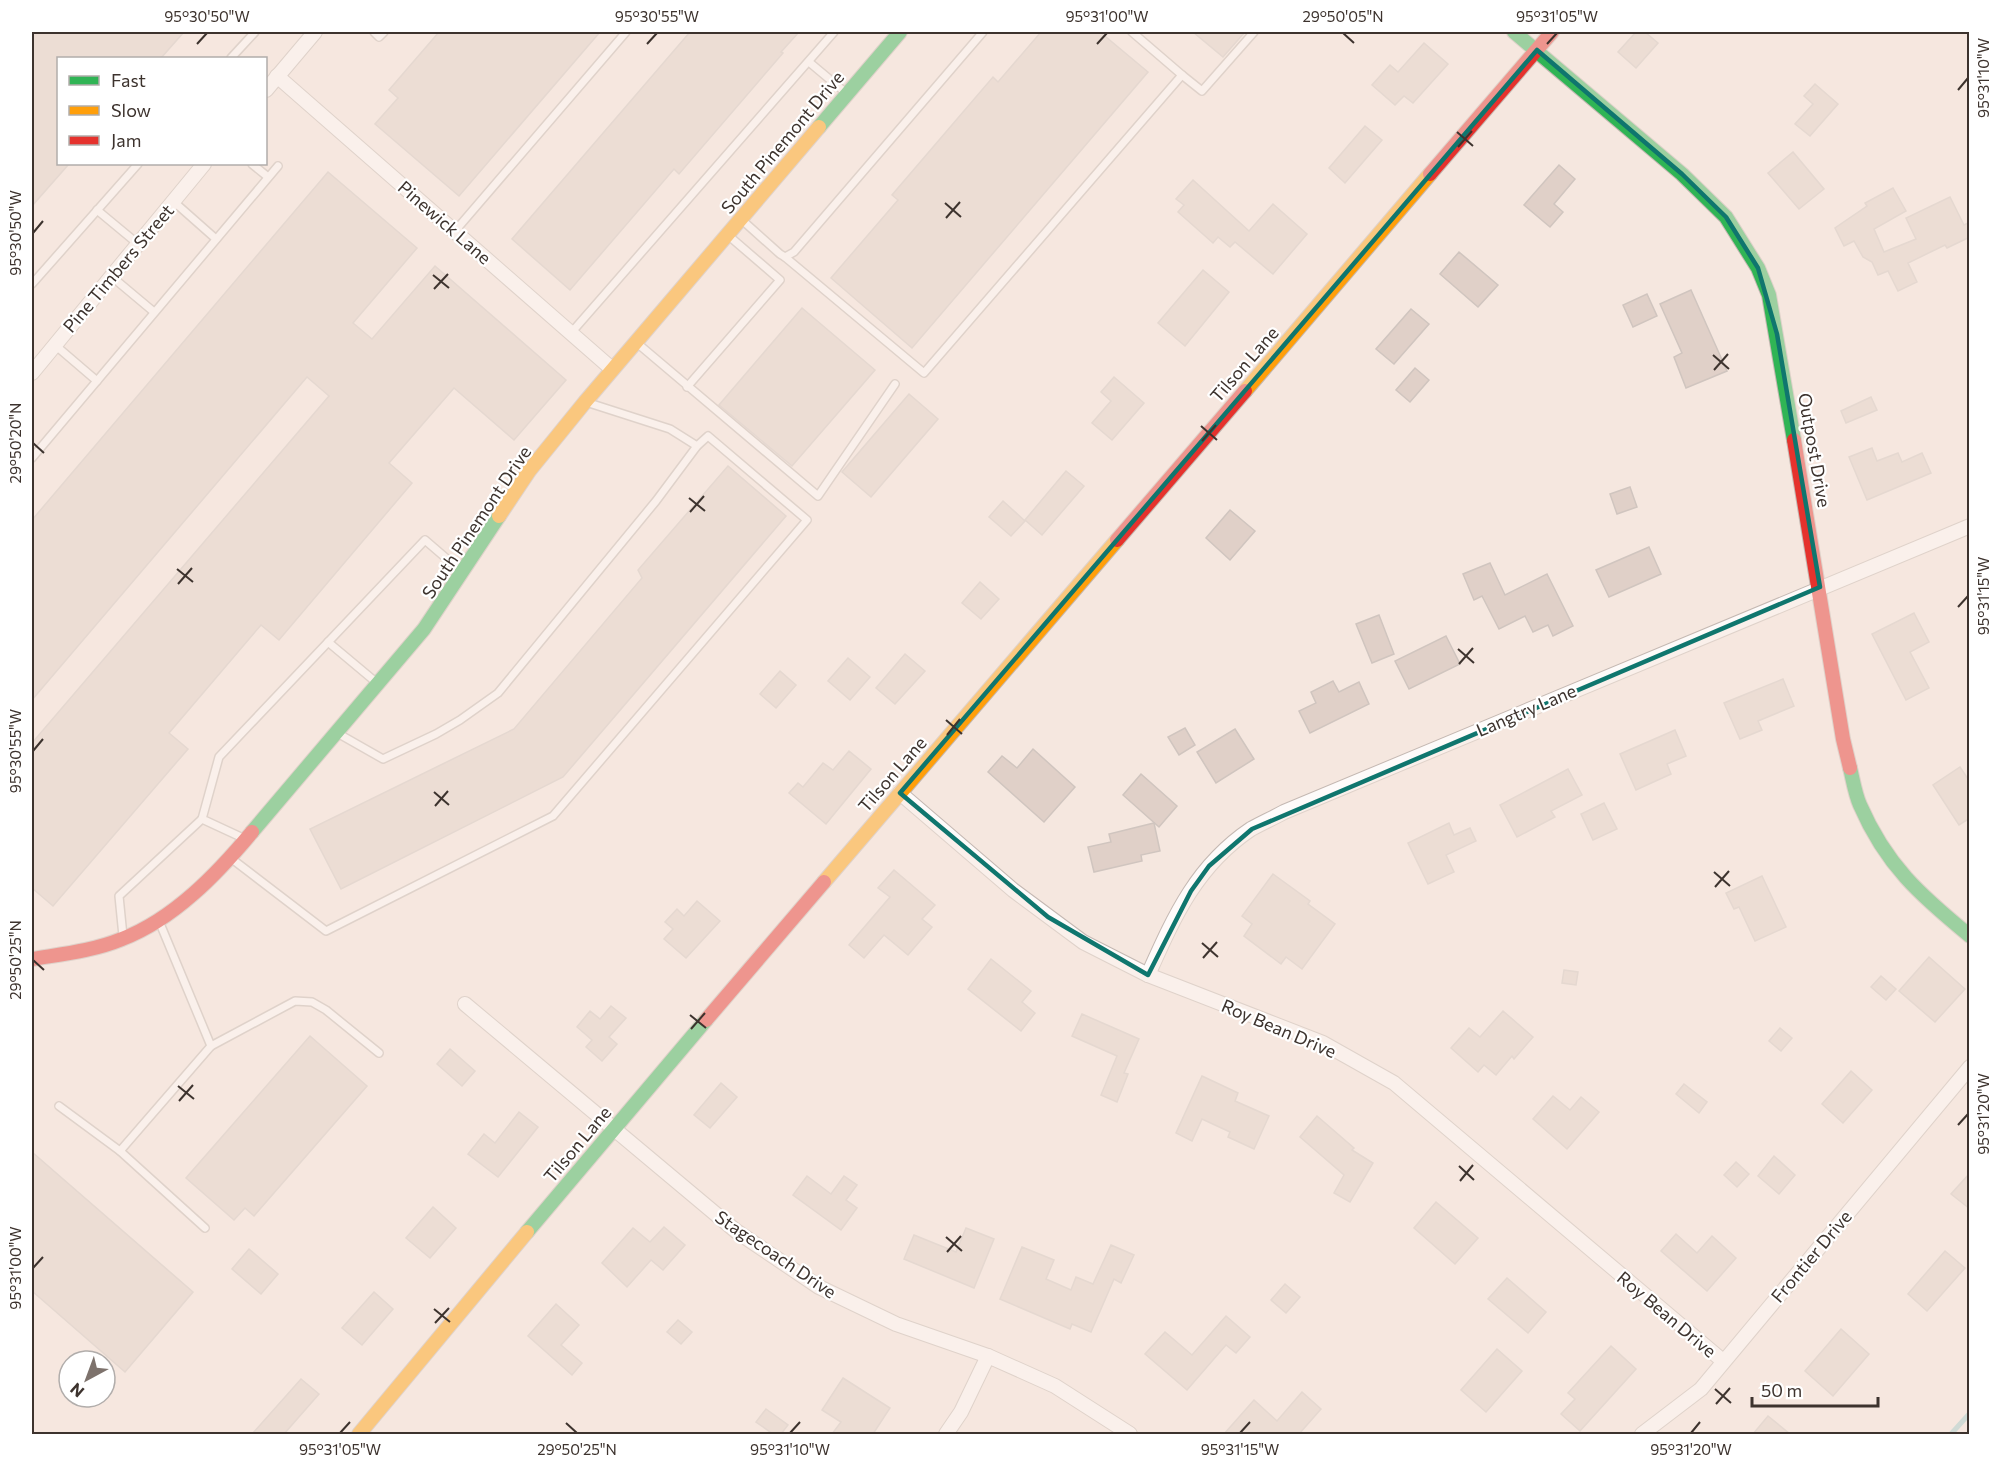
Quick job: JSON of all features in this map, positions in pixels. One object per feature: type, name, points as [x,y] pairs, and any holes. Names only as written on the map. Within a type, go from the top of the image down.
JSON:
[{"type":"street","points":[[267,89],[315,32]]},
{"type":"street","name":"South Pinemont Drive","points":[[32,959],[86,949],[123,939],[158,919],[197,891],[230,858],[424,629],[529,471],[612,369],[900,32]]},
{"type":"street","name":"Outpost Drive","points":[[1514,32],[1683,174],[1726,218],[1758,268],[1769,295],[1778,334],[1843,739],[1859,803],[1880,843],[1901,874],[1925,899],[1970,936]]},
{"type":"street","name":"Tilson Lane","points":[[358,1434],[613,1129],[1552,32]]},
{"type":"street","name":"Pinewick Lane","points":[[277,76],[612,369]]},
{"type":"street","name":"Pine Timbers Street","points":[[32,373],[203,165]]},
{"type":"street","name":"Langtry Lane","points":[[1148,975],[1175,915],[1191,891],[1209,866],[1229,846],[1252,829],[1284,812],[1970,526]]},
{"type":"street","name":"Roy Bean Drive","points":[[900,793],[1013,890],[1083,942],[1148,975],[1323,1043],[1394,1083],[1723,1361]]},
{"type":"street","name":"Stagecoach Drive","points":[[465,1004],[736,1231],[819,1287],[896,1324],[988,1356],[1055,1386],[1130,1434]]},
{"type":"street","name":"Frontier Drive","points":[[1642,1434],[1701,1389],[1970,1067]]},
{"type":"street","points":[[946,1434],[961,1412],[988,1356]]},
{"type":"lane","points":[[232,57],[255,32]]},
{"type":"lane","points":[[374,32],[379,37],[384,32]]},
{"type":"lane","points":[[454,231],[626,32]]},
{"type":"lane","points":[[571,333],[834,32]]},
{"type":"lane","points":[[785,257],[794,252],[983,32]]},
{"type":"lane","points":[[1132,32],[1202,92],[1254,32]]},
{"type":"lane","points":[[809,62],[846,93]]},
{"type":"lane","points":[[741,219],[924,373],[1182,75]]},
{"type":"lane","points":[[32,284],[137,165]]},
{"type":"lane","points":[[253,165],[268,177]]},
{"type":"lane","points":[[32,458],[278,166]]},
{"type":"lane","points":[[173,201],[216,239]]},
{"type":"lane","points":[[97,210],[138,244]]},
{"type":"lane","points":[[687,387],[780,280],[727,235]]},
{"type":"lane","points":[[111,276],[154,312]]},
{"type":"lane","points":[[636,342],[818,496],[895,384]]},
{"type":"lane","points":[[55,345],[96,381]]},
{"type":"lane","points":[[585,402],[670,429],[697,446]]},
{"type":"lane","points":[[230,858],[326,931],[553,816],[807,520],[708,436],[697,446],[656,501],[498,693],[444,730],[383,759],[337,732]]},
{"type":"lane","points":[[123,939],[119,896],[202,819],[219,757],[425,540],[463,573]]},
{"type":"lane","points":[[328,642],[378,684]]},
{"type":"lane","points":[[202,819],[246,839]]},
{"type":"lane","points":[[158,919],[210,1046]]},
{"type":"lane","points":[[120,1151],[210,1046],[295,1001],[312,1002],[326,1010],[379,1053]]},
{"type":"lane","points":[[59,1106],[120,1151],[204,1228]]},
{"type":"highlighted area","points":[[1537,50],[1682,174],[1726,217],[1758,268],[1777,334],[1820,587],[1252,829],[1209,866],[1191,891],[1148,975],[1048,917],[900,793]]},
{"type":"building","points":[[32,32],[184,32],[162,57],[57,57],[57,165],[68,165],[32,206]]},
{"type":"building","points":[[439,32],[600,32],[459,196],[375,124],[398,98],[389,90]]},
{"type":"building","points":[[690,32],[799,32],[679,174],[674,169],[570,290],[512,239]]},
{"type":"building","points":[[1041,32],[1100,32],[1148,72],[912,348],[831,278],[898,200],[892,195],[993,77],[998,82]]},
{"type":"building","points":[[1193,32],[1245,32],[1223,57]]},
{"type":"building","points":[[1636,32],[1645,32],[1658,43],[1636,68],[1618,52]]},
{"type":"building","points":[[1424,43],[1448,64],[1413,103],[1404,96],[1395,105],[1372,85],[1390,65],[1398,72]]},
{"type":"building","points":[[1815,84],[1838,104],[1810,136],[1795,124],[1813,104],[1804,96]]},
{"type":"building","points":[[1365,126],[1382,140],[1345,183],[1329,168]]},
{"type":"building","points":[[1793,152],[1824,189],[1799,209],[1768,173]]},
{"type":"building","points":[[1559,165],[1575,179],[1554,204],[1563,212],[1550,227],[1524,205]]},
{"type":"building","points":[[328,172],[417,248],[353,323],[372,339],[435,266],[566,380],[514,440],[454,388],[389,463],[412,483],[279,640],[261,625],[169,733],[188,749],[53,906],[32,888],[32,743],[329,396],[307,377],[32,700],[32,520]]},
{"type":"building","points":[[1193,180],[1249,231],[1273,204],[1307,234],[1273,274],[1235,242],[1230,247],[1218,237],[1213,243],[1178,212],[1184,205],[1176,199]]},
{"type":"building","points":[[1893,188],[1906,211],[1874,229],[1884,252],[1916,239],[1906,218],[1950,197],[1964,225],[1970,222],[1970,237],[1947,248],[1945,245],[1908,263],[1917,282],[1898,291],[1888,271],[1878,275],[1872,262],[1863,257],[1854,241],[1844,246],[1835,228],[1867,206],[1865,203]]},
{"type":"building","points":[[1459,252],[1498,285],[1478,307],[1440,274]]},
{"type":"building","points":[[1203,270],[1229,292],[1185,346],[1158,323]]},
{"type":"building","points":[[1691,290],[1727,371],[1686,388],[1674,357],[1682,353],[1660,304]]},
{"type":"building","points":[[1647,294],[1657,316],[1633,327],[1623,305]]},
{"type":"building","points":[[802,308],[875,370],[792,466],[719,405]]},
{"type":"building","points":[[1411,309],[1429,324],[1394,364],[1376,349]]},
{"type":"building","points":[[1415,368],[1429,380],[1410,402],[1396,390]]},
{"type":"building","points":[[1114,377],[1144,403],[1112,440],[1092,423],[1111,401],[1101,392]]},
{"type":"building","points":[[909,394],[938,419],[871,497],[842,472]]},
{"type":"building","points":[[1871,397],[1877,410],[1846,423],[1841,411]]},
{"type":"building","points":[[1872,448],[1877,461],[1898,453],[1902,462],[1922,453],[1931,473],[1867,500],[1849,457]]},
{"type":"building","points":[[728,466],[786,516],[563,777],[341,889],[310,829],[514,729],[642,578],[638,570]]},
{"type":"building","points":[[1066,471],[1084,486],[1042,535],[1025,520]]},
{"type":"building","points":[[1630,487],[1637,507],[1617,514],[1610,494]]},
{"type":"building","points":[[1003,501],[1025,521],[1011,536],[989,517]]},
{"type":"building","points":[[1230,510],[1255,531],[1230,560],[1206,538]]},
{"type":"building","points":[[1649,547],[1661,574],[1609,597],[1596,570]]},
{"type":"building","points":[[1490,563],[1505,595],[1547,574],[1573,626],[1553,636],[1548,625],[1533,632],[1525,616],[1499,629],[1482,596],[1474,600],[1463,574]]},
{"type":"building","points":[[980,582],[999,599],[981,619],[962,603]]},
{"type":"building","points":[[1914,613],[1929,642],[1910,652],[1929,688],[1906,700],[1872,634]]},
{"type":"building","points":[[1379,615],[1394,654],[1372,663],[1356,624]]},
{"type":"building","points":[[1446,636],[1460,664],[1409,689],[1395,661]]},
{"type":"building","points":[[905,654],[925,671],[895,704],[876,688]]},
{"type":"building","points":[[848,658],[870,677],[850,700],[828,681]]},
{"type":"building","points":[[780,671],[796,685],[776,708],[760,694]]},
{"type":"building","points":[[1783,679],[1794,706],[1758,721],[1762,730],[1740,739],[1724,703]]},
{"type":"building","points":[[1333,681],[1339,692],[1359,682],[1369,704],[1310,733],[1299,711],[1316,703],[1311,692]]},
{"type":"building","points":[[1185,728],[1195,745],[1179,755],[1168,737]]},
{"type":"building","points":[[1235,729],[1254,759],[1216,783],[1197,752]]},
{"type":"building","points":[[1675,730],[1686,756],[1667,764],[1671,774],[1636,790],[1620,754]]},
{"type":"building","points":[[1033,749],[1075,787],[1044,822],[988,772],[1002,756],[1017,768]]},
{"type":"building","points":[[849,751],[871,769],[826,824],[789,793],[798,783],[803,787],[823,763],[833,770]]},
{"type":"building","points":[[1960,767],[1970,782],[1970,818],[1959,825],[1933,785]]},
{"type":"building","points":[[1568,769],[1582,795],[1551,811],[1555,817],[1517,837],[1500,805]]},
{"type":"building","points":[[1141,774],[1177,806],[1159,827],[1123,795]]},
{"type":"building","points":[[1604,803],[1617,829],[1593,840],[1581,814]]},
{"type":"building","points":[[1154,823],[1160,851],[1141,855],[1142,861],[1094,872],[1088,847],[1111,842],[1109,834]]},
{"type":"building","points":[[1449,823],[1454,835],[1470,828],[1476,841],[1446,855],[1454,872],[1428,884],[1408,843]]},
{"type":"building","points":[[894,870],[935,905],[922,919],[932,927],[908,955],[884,935],[864,958],[849,945],[890,897],[878,888]]},
{"type":"building","points":[[1273,874],[1310,901],[1308,904],[1335,924],[1302,969],[1286,957],[1281,964],[1244,936],[1252,924],[1242,916]]},
{"type":"building","points":[[1762,876],[1786,927],[1755,941],[1739,907],[1734,909],[1726,893]]},
{"type":"building","points":[[697,901],[720,921],[686,958],[664,939],[673,929],[665,922],[677,909],[684,916]]},
{"type":"building","points":[[1929,957],[1965,989],[1935,1022],[1899,991]]},
{"type":"building","points":[[991,959],[1031,991],[1022,1002],[1035,1013],[1021,1031],[968,989]]},
{"type":"building","points":[[1564,970],[1578,972],[1576,985],[1562,983]]},
{"type":"building","points":[[1881,976],[1896,989],[1886,1000],[1871,987]]},
{"type":"building","points":[[611,1006],[626,1018],[609,1037],[617,1044],[602,1061],[586,1047],[592,1040],[577,1027],[590,1011],[600,1019]]},
{"type":"building","points":[[1503,1011],[1533,1037],[1496,1075],[1484,1065],[1478,1072],[1451,1048],[1469,1028],[1480,1037]]},
{"type":"building","points":[[1082,1014],[1139,1039],[1124,1073],[1128,1074],[1117,1102],[1101,1095],[1117,1056],[1072,1036]]},
{"type":"building","points":[[1780,1028],[1792,1038],[1781,1051],[1769,1041]]},
{"type":"building","points":[[310,1036],[367,1086],[254,1216],[245,1208],[234,1220],[186,1178]]},
{"type":"building","points":[[450,1049],[475,1071],[462,1086],[437,1064]]},
{"type":"building","points":[[1851,1071],[1872,1090],[1843,1123],[1822,1104]]},
{"type":"building","points":[[1202,1076],[1238,1093],[1235,1101],[1269,1116],[1254,1149],[1228,1137],[1230,1132],[1202,1119],[1192,1141],[1176,1133]]},
{"type":"building","points":[[721,1083],[737,1097],[710,1128],[694,1115]]},
{"type":"building","points":[[1684,1084],[1707,1102],[1699,1113],[1676,1094]]},
{"type":"building","points":[[1553,1096],[1570,1110],[1581,1097],[1599,1112],[1567,1149],[1533,1119]]},
{"type":"building","points":[[519,1112],[538,1127],[498,1177],[468,1154],[484,1134],[495,1143]]},
{"type":"building","points":[[1317,1116],[1354,1148],[1352,1150],[1373,1163],[1350,1202],[1334,1193],[1344,1175],[1300,1137]]},
{"type":"building","points":[[32,1152],[193,1292],[125,1372],[117,1365],[117,1349],[99,1349],[32,1291]]},
{"type":"building","points":[[1774,1156],[1795,1175],[1779,1194],[1758,1176]]},
{"type":"building","points":[[1736,1162],[1749,1174],[1737,1187],[1724,1175]]},
{"type":"building","points":[[1970,1173],[1970,1209],[1951,1194]]},
{"type":"building","points":[[807,1176],[831,1194],[844,1176],[857,1185],[846,1200],[857,1208],[841,1230],[793,1195]]},
{"type":"building","points":[[1436,1202],[1478,1238],[1455,1264],[1414,1228]]},
{"type":"building","points":[[433,1207],[456,1228],[430,1258],[406,1238]]},
{"type":"building","points":[[664,1227],[685,1245],[663,1270],[651,1260],[627,1287],[602,1263],[633,1228],[650,1242]]},
{"type":"building","points":[[966,1228],[994,1239],[974,1288],[904,1259],[914,1235],[956,1252]]},
{"type":"building","points":[[1676,1234],[1697,1253],[1712,1236],[1736,1258],[1707,1291],[1661,1251]]},
{"type":"building","points":[[1111,1245],[1134,1255],[1121,1283],[1114,1279],[1091,1332],[1072,1324],[1070,1329],[1000,1299],[1022,1247],[1054,1260],[1046,1279],[1071,1290],[1076,1277],[1093,1284]]},
{"type":"building","points":[[249,1249],[278,1274],[261,1294],[232,1269]]},
{"type":"building","points":[[1945,1251],[1965,1268],[1927,1311],[1908,1294]]},
{"type":"building","points":[[1507,1278],[1546,1312],[1528,1333],[1488,1299]]},
{"type":"building","points":[[1285,1284],[1300,1297],[1286,1313],[1271,1300]]},
{"type":"building","points":[[374,1292],[393,1309],[362,1345],[342,1328]]},
{"type":"building","points":[[556,1304],[579,1325],[561,1345],[582,1363],[572,1375],[528,1336]]},
{"type":"building","points":[[1226,1316],[1250,1337],[1236,1353],[1226,1345],[1187,1390],[1145,1354],[1165,1332],[1192,1355]]},
{"type":"building","points":[[678,1320],[692,1332],[681,1344],[667,1332]]},
{"type":"building","points":[[1841,1329],[1869,1354],[1833,1396],[1805,1371]]},
{"type":"building","points":[[1611,1346],[1636,1369],[1580,1431],[1561,1414],[1575,1399],[1568,1393]]},
{"type":"building","points":[[1497,1349],[1522,1371],[1486,1412],[1461,1390]]},
{"type":"building","points":[[843,1378],[890,1408],[873,1434],[832,1434],[841,1422],[822,1410]]},
{"type":"building","points":[[301,1379],[319,1394],[284,1434],[252,1434]]},
{"type":"building","points":[[1302,1392],[1321,1409],[1299,1434],[1224,1434],[1254,1400],[1277,1421]]},
{"type":"building","points":[[766,1409],[788,1425],[781,1434],[773,1434],[756,1422]]},
{"type":"building","points":[[1768,1416],[1790,1434],[1753,1434]]},
{"type":"waterway","points":[[1951,1434],[1970,1413]]},
{"type":"traffic: fast","points":[[819,127],[900,32]]},
{"type":"traffic: fast","points":[[1514,32],[1682,174],[1726,217],[1758,268],[1769,295],[1794,440]]},
{"type":"traffic: fast","points":[[252,832],[424,629],[499,516]]},
{"type":"traffic: fast","points":[[1850,768],[1860,805],[1870,826],[1893,862],[1935,907],[1970,936]]},
{"type":"traffic: fast","points":[[527,1232],[706,1020]]},
{"type":"traffic: slow","points":[[499,516],[529,471],[585,402],[819,127]]},
{"type":"traffic: slow","points":[[1245,391],[1430,174]]},
{"type":"traffic: slow","points":[[824,882],[1117,540]]},
{"type":"traffic: slow","points":[[359,1434],[527,1232]]},
{"type":"traffic: jam","points":[[1430,174],[1552,32]]},
{"type":"traffic: jam","points":[[1117,540],[1245,391]]},
{"type":"traffic: jam","points":[[1794,440],[1843,739],[1850,768]]},
{"type":"traffic: jam","points":[[32,959],[100,946],[122,939],[159,920],[209,879],[252,832]]},
{"type":"traffic: jam","points":[[706,1020],[824,882]]}]
